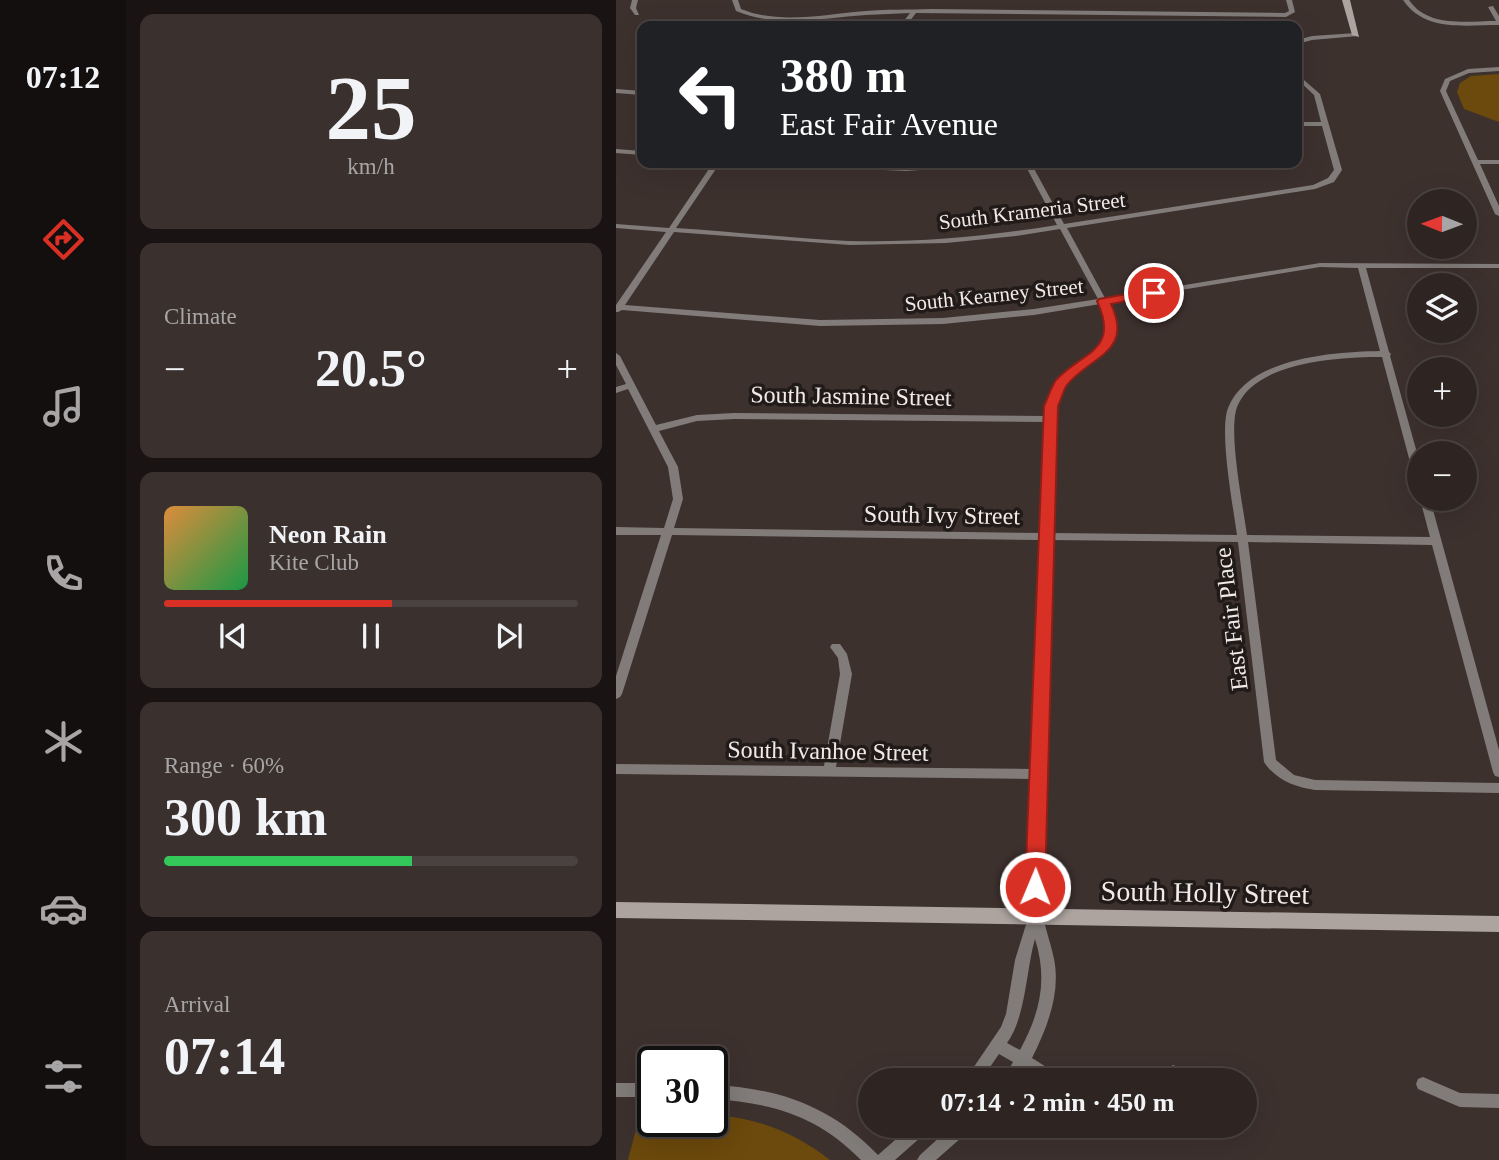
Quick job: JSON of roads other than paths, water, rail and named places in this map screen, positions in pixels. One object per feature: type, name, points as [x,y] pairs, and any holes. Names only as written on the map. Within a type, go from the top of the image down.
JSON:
[{"type":"main road","points":[[1346,0],[1356,35]]},
{"type":"main road","name":"South Holly Street","points":[[616,910],[1499,923]]},
{"type":"street","points":[[635,0],[633,8],[637,14]]},
{"type":"street","points":[[735,0],[738,10],[755,16],[914,12],[1286,15],[1292,12],[1289,0]]},
{"type":"street","points":[[995,13],[996,0]]},
{"type":"street","points":[[1406,0],[1413,12],[1429,19],[1499,23],[1491,7]]},
{"type":"street","points":[[1152,6],[1153,14]]},
{"type":"street","points":[[907,21],[914,12]]},
{"type":"street","points":[[1302,42],[1356,35]]},
{"type":"street","points":[[1499,69],[1458,74],[1447,80],[1443,91],[1499,214]]},
{"type":"street","name":"South Krameria Street","points":[[616,226],[884,243],[967,240],[1062,228],[1321,186],[1331,180],[1338,170],[1316,90],[1302,80]]},
{"type":"street","points":[[616,91],[637,93]]},
{"type":"street","points":[[1302,124],[1325,124]]},
{"type":"street","points":[[616,151],[637,153]]},
{"type":"street","points":[[1475,162],[1499,162]]},
{"type":"street","points":[[617,309],[713,168]]},
{"type":"street","points":[[876,168],[911,168]]},
{"type":"street","points":[[981,1068],[998,1045],[1013,1014],[1022,960],[1035,915],[1053,397],[1061,383],[1097,356],[1110,339],[1112,319],[1030,168]]},
{"type":"street","points":[[1361,264],[1410,441]]},
{"type":"street","name":"South Kearney Street","points":[[617,309],[820,323],[896,323],[992,317],[1320,265],[1499,266]]},
{"type":"street","name":"East Fair Place","points":[[1387,354],[1345,355],[1294,364],[1265,374],[1240,393],[1229,421],[1270,762],[1282,775],[1295,782],[1315,785],[1499,789]]},
{"type":"street","points":[[616,356],[673,467],[678,487],[676,513],[616,694]]},
{"type":"street","points":[[616,390],[632,385]]},
{"type":"street","name":"South Jasmine Street","points":[[653,429],[696,418],[734,416],[1051,419]]},
{"type":"street","points":[[1428,511],[1499,772]]},
{"type":"street","name":"South Ivy Street","points":[[616,531],[1436,541]]},
{"type":"street","points":[[829,772],[846,674],[843,657],[836,647]]},
{"type":"street","name":"South Ivanhoe Street","points":[[616,769],[1039,774]]},
{"type":"street","points":[[1018,1068],[1041,1024],[1048,982],[1048,963],[1035,915]]},
{"type":"street","points":[[998,1045],[1035,1068]]},
{"type":"street","points":[[1423,1084],[1460,1100],[1499,1101]]},
{"type":"street","points":[[616,1090],[637,1090]]},
{"type":"street","points":[[728,1093],[758,1095],[802,1107],[839,1129],[872,1160]]},
{"type":"street","points":[[883,1160],[909,1138]]},
{"type":"street","points":[[925,1160],[950,1138]]}]
